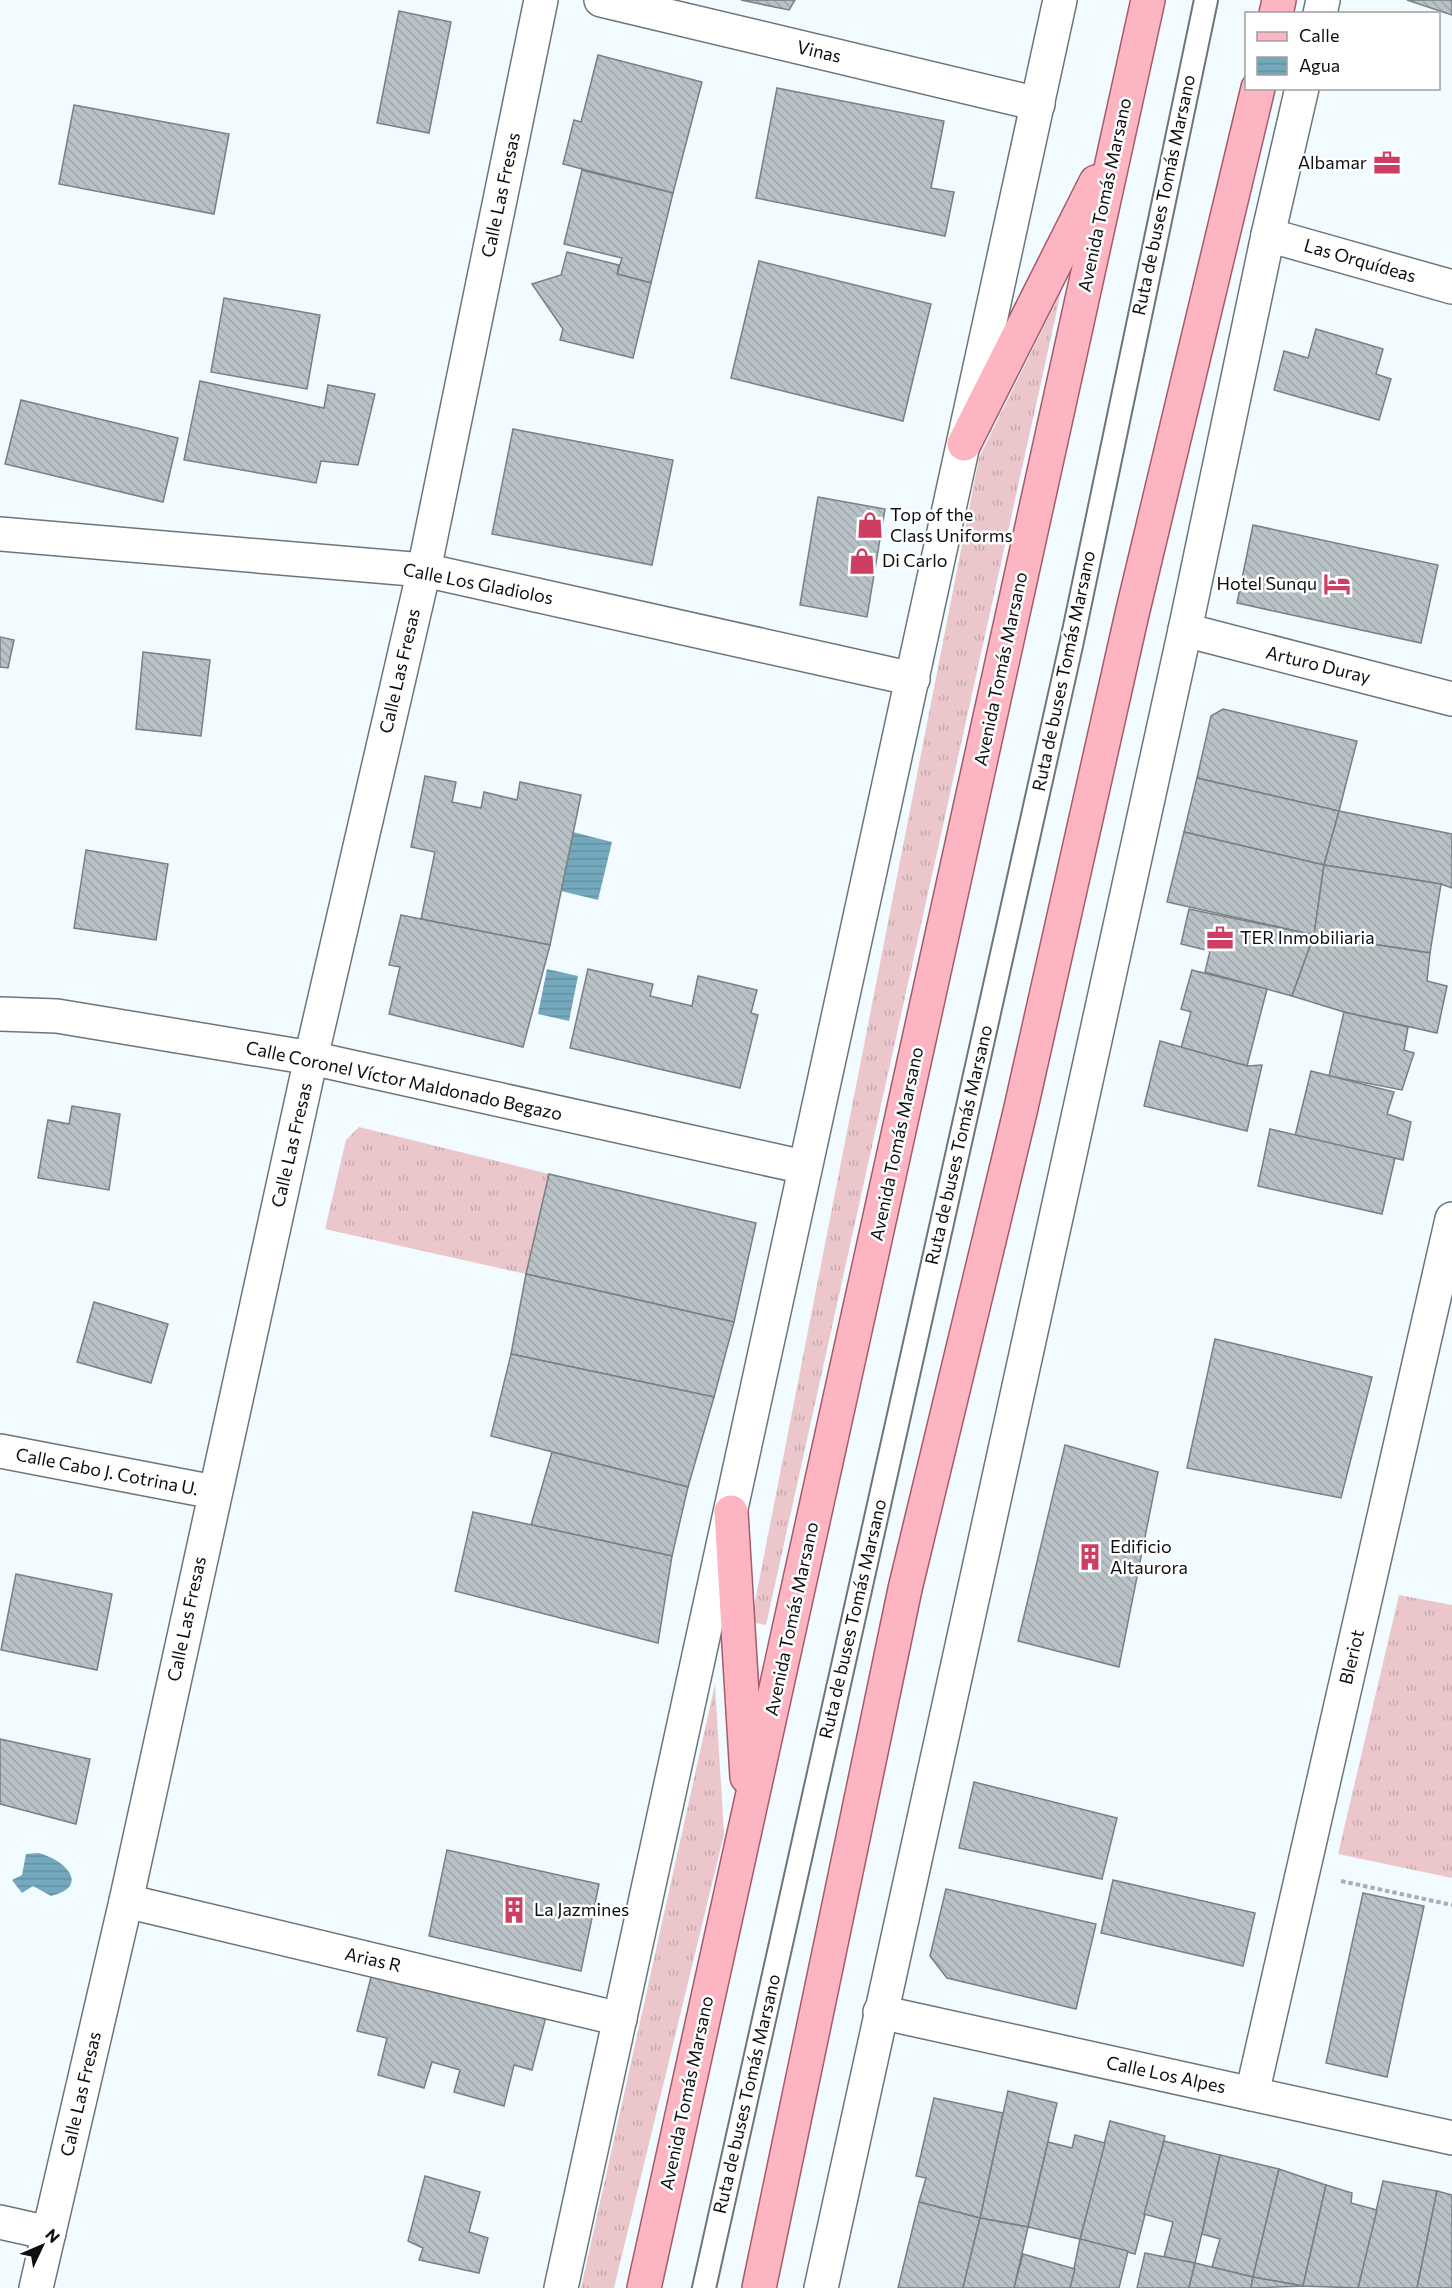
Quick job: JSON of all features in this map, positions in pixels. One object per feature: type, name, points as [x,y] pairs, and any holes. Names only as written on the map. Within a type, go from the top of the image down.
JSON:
[{"type":"main road","name":"Avenida Tomás Marsano","points":[[644,2288],[1148,0]]},
{"type":"main road","points":[[759,2288],[904,1589],[1020,1112],[1132,614],[1258,90]]},
{"type":"main road","points":[[964,444],[1118,137]]},
{"type":"main road","points":[[730,1512],[749,1814]]},
{"type":"street","name":"Calle Las Fresas","points":[[36,2288],[126,1901],[311,1058],[424,570],[541,0]]},
{"type":"street","name":"Vinas","points":[[601,0],[1038,104]]},
{"type":"street","points":[[561,2288],[1060,0]]},
{"type":"street","points":[[821,2288],[1302,90]]},
{"type":"street","name":"Las Orquídeas","points":[[1268,235],[1452,287]]},
{"type":"street","name":"Calle Los Gladiolos","points":[[0,534],[424,570],[913,679]]},
{"type":"street","name":"Arturo Duray","points":[[1185,630],[1452,699]]},
{"type":"street","name":"Calle Coronel Víctor Maldonado Begazo","points":[[0,1014],[57,1016],[311,1058],[804,1167]]},
{"type":"street","name":"Bleriot","points":[[1252,2094],[1452,1219]]},
{"type":"street","name":"Calle Cabo J. Cotrina U.","points":[[0,1451],[214,1492]]},
{"type":"street","name":"Arias R","points":[[126,1901],[620,2019]]},
{"type":"street","name":"Calle Los Alpes","points":[[880,2012],[1452,2138]]},
{"type":"street","points":[[0,2222],[49,2233]]},
{"type":"lane","name":"Ruta de buses Tomás Marsano","points":[[704,2288],[1072,641],[1206,0]]},
{"type":"path","points":[[1302,1873],[1452,1905]]},
{"type":"green space","points":[[1061,292],[766,1625],[751,1622],[979,458]]},
{"type":"green space","points":[[359,1127],[549,1174],[526,1274],[325,1229],[346,1140]]},
{"type":"green space","points":[[1399,1595],[1452,1605],[1452,1878],[1338,1854]]},
{"type":"green space","points":[[715,1684],[724,1834],[614,2288],[581,2288]]},
{"type":"water","points":[[573,832],[612,842],[598,900],[561,891]]},
{"type":"water","points":[[547,969],[578,976],[569,1021],[538,1014]]},
{"type":"water","points":[[38,1853],[57,1861],[70,1873],[72,1880],[70,1886],[63,1892],[51,1896],[33,1886],[22,1893],[12,1880],[22,1875],[26,1854]]},
{"type":"building","points":[[741,0],[795,0],[789,10]]},
{"type":"building","points":[[1407,0],[1452,0],[1452,15]]},
{"type":"building","points":[[399,11],[451,22],[429,133],[377,123]]},
{"type":"building","points":[[598,55],[702,82],[673,193],[563,164],[574,120],[581,122]]},
{"type":"building","points":[[777,88],[944,121],[931,188],[954,192],[945,236],[756,198]]},
{"type":"building","points":[[74,105],[229,134],[214,214],[59,184]]},
{"type":"building","points":[[582,170],[673,193],[651,283],[617,274],[622,258],[564,244]]},
{"type":"building","points":[[567,252],[619,265],[617,274],[651,283],[633,358],[560,340],[563,329],[532,284],[561,275]]},
{"type":"building","points":[[759,261],[931,304],[903,421],[731,378]]},
{"type":"building","points":[[224,298],[320,315],[307,389],[211,372]]},
{"type":"building","points":[[1316,329],[1383,349],[1376,374],[1391,379],[1379,420],[1274,390],[1284,351],[1308,358]]},
{"type":"building","points":[[200,381],[324,408],[328,385],[375,394],[358,465],[321,461],[316,483],[184,460]]},
{"type":"building","points":[[21,400],[178,438],[163,502],[5,464]]},
{"type":"building","points":[[513,429],[673,460],[652,565],[492,534]]},
{"type":"building","points":[[818,497],[885,509],[867,617],[800,605]]},
{"type":"building","name":"Hotel Sunqu","points":[[1253,525],[1438,565],[1421,643],[1237,603]]},
{"type":"building","points":[[0,637],[14,640],[8,668],[0,667]]},
{"type":"building","points":[[143,652],[210,660],[201,736],[136,729]]},
{"type":"building","points":[[1223,709],[1357,741],[1339,811],[1197,778],[1211,716]]},
{"type":"building","points":[[425,776],[456,782],[452,802],[481,808],[484,792],[517,800],[520,782],[581,795],[550,945],[421,919],[435,852],[411,847]]},
{"type":"building","points":[[1197,778],[1339,811],[1324,865],[1184,832]]},
{"type":"building","points":[[1339,811],[1452,834],[1452,888],[1441,884],[1324,865]]},
{"type":"building","points":[[1184,832],[1324,865],[1314,935],[1167,902]]},
{"type":"building","points":[[86,850],[168,864],[156,940],[74,928]]},
{"type":"building","points":[[1324,865],[1441,884],[1430,953],[1314,935]]},
{"type":"building","points":[[1189,909],[1314,935],[1292,996],[1205,972],[1210,951],[1181,944]]},
{"type":"building","points":[[401,915],[550,945],[523,1047],[389,1014],[400,967],[389,965]]},
{"type":"building","points":[[1314,935],[1430,953],[1427,981],[1447,986],[1437,1033],[1344,1012],[1292,996]]},
{"type":"building","points":[[588,969],[653,984],[650,996],[692,1006],[698,976],[757,990],[751,1013],[758,1015],[740,1088],[570,1048]]},
{"type":"building","points":[[1192,970],[1267,989],[1247,1066],[1181,1048],[1191,1012],[1181,1009]]},
{"type":"building","points":[[1344,1012],[1408,1027],[1404,1050],[1414,1053],[1402,1090],[1329,1076]]},
{"type":"building","points":[[1160,1041],[1247,1066],[1262,1065],[1247,1131],[1144,1106]]},
{"type":"building","points":[[1311,1071],[1394,1092],[1387,1114],[1411,1122],[1403,1160],[1295,1136]]},
{"type":"building","points":[[72,1106],[120,1114],[109,1190],[38,1178],[48,1120],[69,1124]]},
{"type":"building","points":[[1270,1129],[1395,1158],[1382,1214],[1258,1186]]},
{"type":"building","points":[[549,1174],[756,1223],[734,1322],[526,1274]]},
{"type":"building","points":[[526,1274],[734,1322],[714,1397],[511,1354]]},
{"type":"building","points":[[94,1302],[168,1324],[151,1383],[77,1362]]},
{"type":"building","points":[[1215,1339],[1372,1377],[1341,1498],[1187,1468]]},
{"type":"building","points":[[511,1354],[714,1397],[688,1487],[491,1436]]},
{"type":"building","name":"Edificio Altaurora","points":[[1065,1445],[1158,1472],[1119,1667],[1018,1641]]},
{"type":"building","points":[[552,1452],[688,1487],[672,1556],[531,1525]]},
{"type":"building","points":[[473,1512],[672,1556],[658,1643],[455,1591]]},
{"type":"building","points":[[16,1574],[112,1594],[97,1670],[1,1650]]},
{"type":"building","points":[[0,1739],[90,1759],[76,1824],[0,1804]]},
{"type":"building","points":[[974,1782],[1117,1818],[1102,1879],[959,1848]]},
{"type":"building","name":"La Jazmines","points":[[447,1850],[599,1884],[581,1971],[429,1936]]},
{"type":"building","points":[[1113,1880],[1255,1913],[1243,1966],[1101,1933]]},
{"type":"building","points":[[946,1889],[1096,1924],[1076,2009],[947,1978],[930,1956]]},
{"type":"building","points":[[1363,1893],[1424,1906],[1387,2077],[1326,2063]]},
{"type":"building","points":[[375,1962],[548,2009],[532,2070],[514,2065],[504,2106],[454,2092],[460,2070],[432,2062],[424,2088],[378,2075],[387,2038],[357,2031]]},
{"type":"building","points":[[1008,2091],[1057,2103],[1028,2227],[980,2218]]},
{"type":"building","points":[[934,2098],[1003,2113],[980,2218],[919,2202],[926,2178],[916,2176]]},
{"type":"building","points":[[1110,2121],[1165,2136],[1135,2254],[1080,2239]]},
{"type":"building","points":[[1075,2135],[1105,2143],[1080,2239],[1028,2227],[1048,2142],[1072,2148]]},
{"type":"building","points":[[1164,2141],[1220,2155],[1195,2263],[1164,2257],[1173,2222],[1144,2214]]},
{"type":"building","points":[[1220,2155],[1279,2169],[1253,2277],[1212,2267],[1220,2239],[1202,2234]]},
{"type":"building","points":[[1279,2169],[1326,2185],[1303,2286],[1253,2277]]},
{"type":"building","points":[[425,2176],[480,2192],[469,2232],[488,2238],[479,2273],[419,2260],[423,2248],[408,2241]]},
{"type":"building","points":[[1383,2181],[1437,2191],[1417,2288],[1358,2288]]},
{"type":"building","points":[[1326,2185],[1352,2193],[1351,2203],[1377,2210],[1358,2288],[1303,2286]]},
{"type":"building","points":[[1437,2191],[1452,2195],[1452,2288],[1417,2288]]},
{"type":"building","points":[[919,2202],[980,2218],[963,2288],[898,2288]]},
{"type":"building","points":[[980,2218],[1028,2227],[1014,2288],[963,2288]]},
{"type":"building","points":[[1080,2239],[1128,2251],[1119,2288],[1070,2288]]},
{"type":"building","points":[[1145,2253],[1195,2263],[1189,2288],[1137,2288]]},
{"type":"building","points":[[1023,2254],[1075,2269],[1070,2288],[1014,2288]]},
{"type":"building","points":[[1195,2263],[1253,2277],[1251,2288],[1189,2288]]},
{"type":"building","points":[[1253,2277],[1303,2286],[1251,2288]]},
{"type":"place","name":"Albamar","points":[[1387,163]]},
{"type":"place","name":"Top of the Class Uniforms","points":[[870,525]]},
{"type":"place","name":"Di Carlo","points":[[862,561]]},
{"type":"place","name":"Hotel Sunqu","points":[[1337,584]]},
{"type":"place","name":"TER Inmobiliaria","points":[[1220,938]]},
{"type":"place","name":"Edificio Altaurora","points":[[1090,1557]]},
{"type":"place","name":"La Jazmines","points":[[514,1910]]}]
